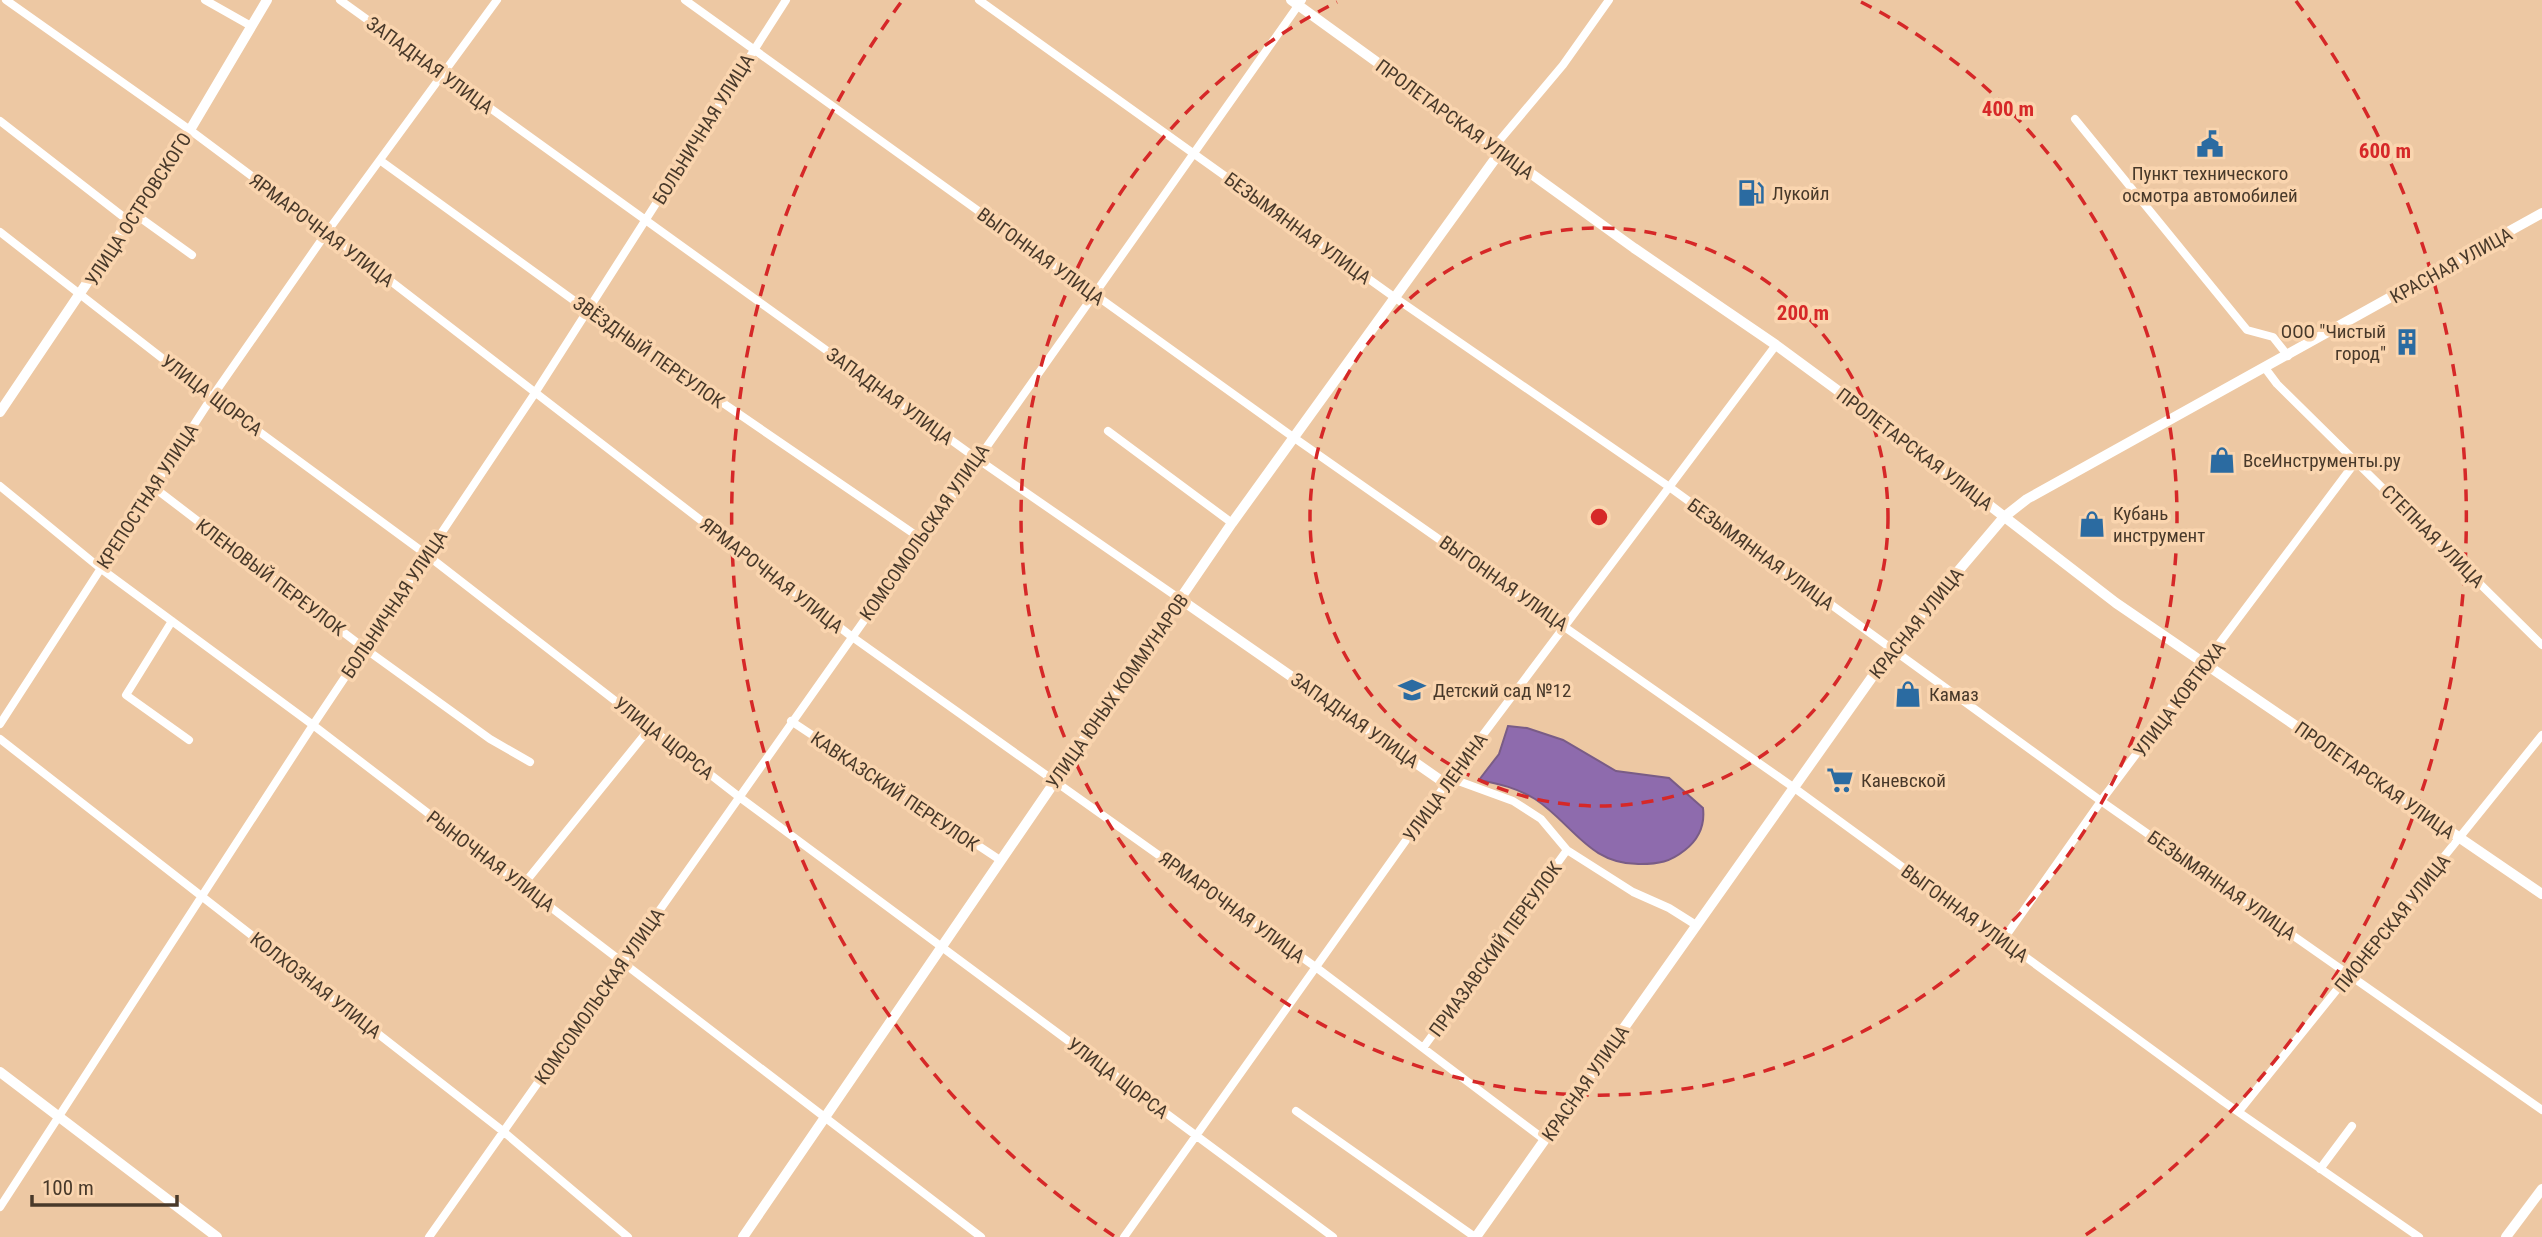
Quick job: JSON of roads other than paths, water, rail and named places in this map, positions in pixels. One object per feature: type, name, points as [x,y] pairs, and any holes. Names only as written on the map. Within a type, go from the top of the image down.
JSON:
[{"type":"street","name":"ЯРМАРОЧНАЯ УЛИЦА","points":[[6,0],[190,130],[327,232],[851,636],[1317,968],[1545,1140]]},
{"type":"street","points":[[205,0],[251,26]]},
{"type":"street","name":"УЛИЦА ОСТРОВСКОГО","points":[[0,412],[133,218],[190,130],[267,0]]},
{"type":"street","name":"ЗАПАДНАЯ УЛИЦА","points":[[340,0],[976,458],[1448,781]]},
{"type":"street","name":"КРЕПОСТНАЯ УЛИЦА","points":[[0,724],[212,397],[327,232],[497,0]]},
{"type":"street","name":"ВЫГОННАЯ УЛИЦА","points":[[685,0],[1293,437],[1567,626],[1793,787],[2320,1169],[2419,1237]]},
{"type":"street","name":"БОЛЬНИЧНАЯ УЛИЦА","points":[[0,1207],[201,895],[535,393],[786,0]]},
{"type":"street","name":"БЕЗЫМЯННАЯ УЛИЦА","points":[[979,0],[1394,297],[1668,486],[2101,801],[2542,1110]]},
{"type":"street","name":"УЛИЦА ЮНЫХ КОММУНАРОВ","points":[[743,1237],[940,945],[1293,437],[1497,149],[1563,65],[1609,0]]},
{"type":"street","name":"КОМСОМОЛЬСКАЯ УЛИЦА","points":[[429,1237],[976,458],[1095,294],[1297,2]]},
{"type":"street","name":"ПРОЛЕТАРСКАЯ УЛИЦА","points":[[1297,2],[1497,149],[1776,345],[2116,603],[2542,894]]},
{"type":"street","points":[[2075,119],[2247,330],[2273,337],[2288,356]]},
{"type":"street","points":[[0,121],[133,218],[192,255]]},
{"type":"street","name":"ЗВЁЗДНЫЙ ПЕРЕУЛОК","points":[[381,161],[587,310],[920,538]]},
{"type":"street","name":"КРАСНАЯ УЛИЦА","points":[[1476,1237],[1892,649],[2004,517],[2027,499],[2542,213]]},
{"type":"street","name":"УЛИЦА ЩОРСА","points":[[0,232],[212,397],[427,555],[738,796],[1333,1237]]},
{"type":"street","name":"УЛИЦА ЛЕНИНА","points":[[1124,1237],[1198,1137],[1448,781],[1776,345]]},
{"type":"street","name":"СТЕПНАЯ УЛИЦА","points":[[2265,368],[2277,384],[2542,645]]},
{"type":"street","points":[[1108,430],[1233,523]]},
{"type":"street","name":"УЛИЦА КОВТЮХА","points":[[2003,940],[2101,801],[2357,460]]},
{"type":"street","name":"РЫНОЧНАЯ УЛИЦА","points":[[0,485],[100,568],[313,725],[981,1237]]},
{"type":"street","name":"КЛЕНОВЫЙ ПЕРЕУЛОК","points":[[152,486],[364,648],[490,739],[530,762]]},
{"type":"street","points":[[172,621],[127,695],[189,740]]},
{"type":"street","name":"КАВКАЗСКИЙ ПЕРЕУЛОК","points":[[791,721],[1000,860]]},
{"type":"street","points":[[523,885],[650,728]]},
{"type":"street","name":"ПИОНЕРСКАЯ УЛИЦА","points":[[2240,1110],[2542,735]]},
{"type":"street","name":"КОЛХОЗНАЯ УЛИЦА","points":[[0,739],[504,1132],[628,1237]]},
{"type":"street","points":[[1448,781],[1513,801],[1541,819],[1567,850],[1633,892],[1669,908],[1696,925]]},
{"type":"street","name":"ПРИАЗАВСКИЙ ПЕРЕУЛОК","points":[[1423,1048],[1567,850]]},
{"type":"street","points":[[0,1072],[217,1237]]},
{"type":"street","points":[[1296,1111],[1476,1237]]},
{"type":"street","points":[[2320,1169],[2352,1126]]},
{"type":"street","points":[[2506,1237],[2542,1189]]},
{"type":"place","name":"Пункт технического осмотра автомобилей","points":[[2210,144]]},
{"type":"place","name":"Лукойл","points":[[1751,193]]},
{"type":"place","name":"ООО \"Чистый город\"","points":[[2407,342]]},
{"type":"place","name":"ВсеИнструменты.ру","points":[[2222,460]]},
{"type":"place","name":"Кубань инструмент","points":[[2092,524]]},
{"type":"place","name":"Детский сад №12","points":[[1412,690]]},
{"type":"place","name":"Камаз","points":[[1908,694]]},
{"type":"place","name":"Каневской","points":[[1840,780]]}]
